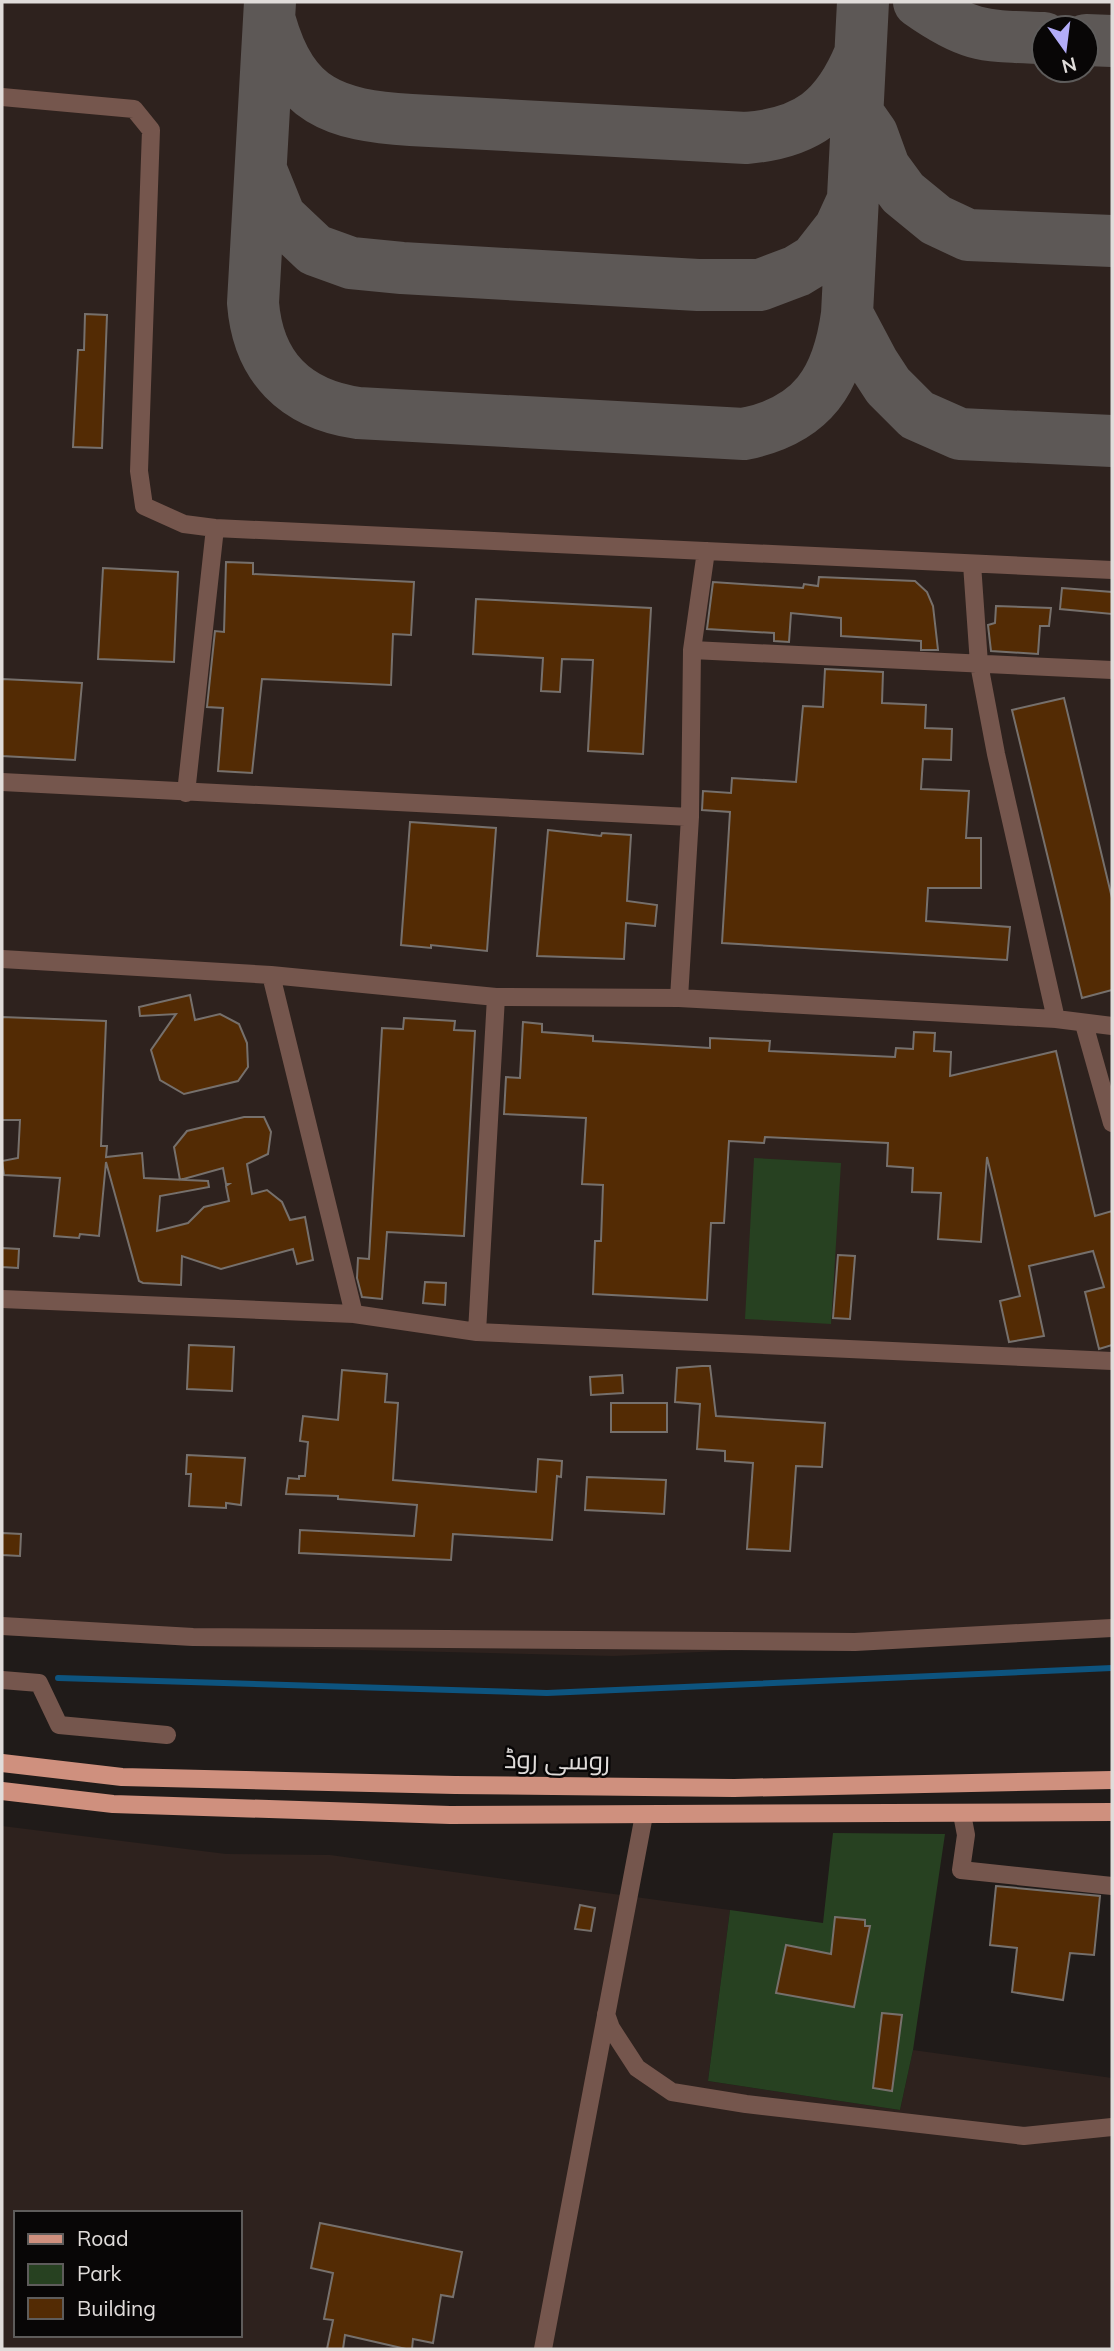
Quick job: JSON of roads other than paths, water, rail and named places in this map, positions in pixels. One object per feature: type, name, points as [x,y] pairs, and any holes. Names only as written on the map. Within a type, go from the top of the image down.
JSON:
[{"type":"main road","name":"روسی روڈ","points":[[2,1763],[122,1777],[455,1785],[734,1788],[1112,1780]]},
{"type":"main road","name":"روسی روڈ","points":[[2,1791],[127,1804],[450,1815],[1112,1812]]},
{"type":"lane","points":[[2,97],[134,109],[151,130],[139,471],[144,506],[184,524],[215,528],[1112,570]]},
{"type":"lane","points":[[186,793],[215,528]]},
{"type":"lane","points":[[679,998],[690,817],[692,650],[706,551]]},
{"type":"lane","points":[[972,564],[979,664],[996,754],[1056,1018]]},
{"type":"lane","points":[[692,650],[1112,670]]},
{"type":"lane","points":[[2,782],[690,817]]},
{"type":"lane","points":[[2,959],[271,975],[496,998],[679,998],[1056,1018],[1112,1026]]},
{"type":"lane","points":[[271,975],[354,1314]]},
{"type":"lane","points":[[477,1332],[496,998]]},
{"type":"lane","points":[[1084,1024],[1112,1122]]},
{"type":"lane","points":[[2,1299],[354,1314],[477,1332],[1112,1362]]},
{"type":"lane","points":[[2,1626],[193,1637],[841,1642],[1112,1628]]},
{"type":"lane","points":[[2,1680],[39,1683],[59,1725],[167,1735]]},
{"type":"lane","points":[[961,1814],[966,1835],[961,1870],[1112,1886]]},
{"type":"lane","points":[[543,2349],[644,1815]]},
{"type":"lane","points":[[606,2014],[611,2028],[637,2068],[672,2092],[746,2104],[1024,2136],[1112,2127]]},
{"type":"waterway","points":[[58,1678],[547,1693],[1112,1668]]}]
